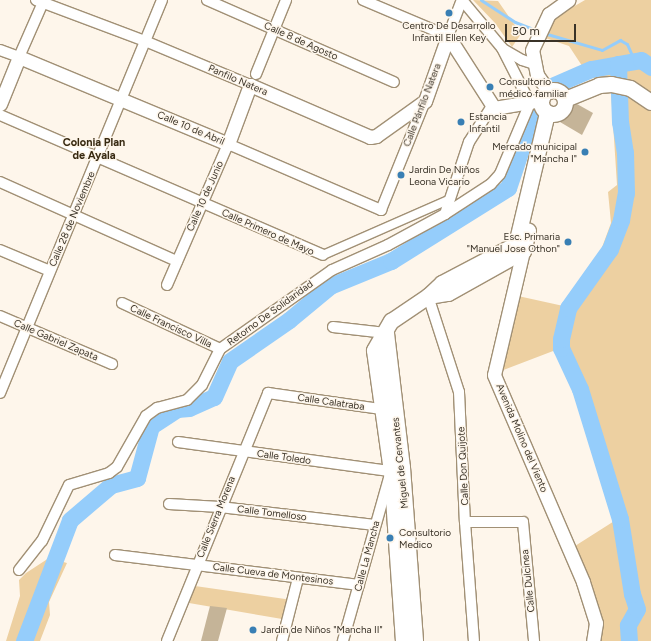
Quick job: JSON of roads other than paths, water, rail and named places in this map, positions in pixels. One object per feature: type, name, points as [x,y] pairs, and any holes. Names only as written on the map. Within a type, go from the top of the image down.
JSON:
[{"type":"main road","name":"Avenida Molino del Viento","points":[[520,247],[544,149],[545,104],[564,108],[564,98],[599,85],[611,84],[630,88],[651,102]]},
{"type":"main road","points":[[403,641],[390,471],[388,410],[374,350],[377,342],[386,333],[391,321],[428,296],[442,283],[520,247]]},
{"type":"main road","name":"Miguel de Cervantes","points":[[388,410],[402,467],[415,641]]},
{"type":"street","name":"Calle 28 de Noviembre","points":[[1,387],[123,100],[162,0]]},
{"type":"street","name":"Calle 8 de Agosto","points":[[207,0],[394,82]]},
{"type":"street","name":"Calle 10 de Junio","points":[[167,285],[201,203],[228,144],[273,29],[286,0]]},
{"type":"street","points":[[363,0],[448,36],[492,106],[497,110],[545,104]]},
{"type":"street","points":[[462,0],[502,48],[545,104]]},
{"type":"street","name":"Calle Pánfilo Natera","points":[[381,210],[425,101],[462,0]]},
{"type":"street","name":"Panfilo Natera","points":[[41,1],[145,42],[253,79],[370,137],[382,134],[425,101]]},
{"type":"street","points":[[0,104],[41,1]]},
{"type":"street","points":[[545,104],[534,64],[532,50],[536,38],[549,14],[559,2]]},
{"type":"street","points":[[502,48],[522,60],[534,64]]},
{"type":"street","name":"Calle 10 de Abril","points":[[0,50],[228,144],[381,210]]},
{"type":"street","name":"Retorno De Solidaridad","points":[[19,570],[42,541],[69,485],[109,473],[117,467],[146,416],[157,408],[187,400],[202,385],[220,349],[332,270],[388,245],[445,214],[491,184],[505,166],[545,104]]},
{"type":"street","points":[[445,214],[448,200],[469,142],[492,106]]},
{"type":"street","name":"Calle Primero de Mayo","points":[[0,115],[322,255],[448,200]]},
{"type":"street","points":[[0,182],[74,213],[177,261]]},
{"type":"street","name":"Avenida Molino del Viento","points":[[520,247],[494,375],[583,582],[596,623],[594,641]]},
{"type":"street","points":[[0,250],[50,271]]},
{"type":"street","name":"Calle Don Quijote","points":[[428,296],[459,392],[465,522],[474,641]]},
{"type":"street","name":"Calle Francisco Villa","points":[[122,303],[220,349]]},
{"type":"street","name":"Calle Gabriel Zapata","points":[[0,316],[112,364]]},
{"type":"street","points":[[333,327],[386,333]]},
{"type":"street","name":"Calle Calatraba","points":[[268,393],[388,410]]},
{"type":"street","name":"Calle Sierra Morena","points":[[167,641],[220,507],[268,393]]},
{"type":"street","name":"Calle Toledo","points":[[178,442],[390,471]]},
{"type":"street","name":"Calle La Mancha","points":[[343,641],[390,471]]},
{"type":"street","name":"Calle Tomelloso","points":[[169,504],[220,507],[374,525]]},
{"type":"street","name":"Calle Dulcinea","points":[[465,522],[523,522],[534,641]]},
{"type":"street","name":"Calle Cueva de Montesinos","points":[[114,555],[198,564],[359,585]]},
{"type":"street","points":[[282,641],[298,578]]},
{"type":"waterway","points":[[481,0],[515,22],[531,28]]},
{"type":"waterway","points":[[547,34],[602,50],[620,40],[627,44],[635,62]]},
{"type":"waterway","points":[[629,641],[628,625],[637,609],[632,594],[620,519],[580,389],[561,348],[561,339],[568,308],[610,249],[621,220],[626,193],[625,153],[620,122],[618,64],[641,60],[651,67]]},
{"type":"waterway","points":[[554,85],[591,69],[618,64]]},
{"type":"waterway","points":[[24,641],[70,520],[111,485],[137,478],[151,426],[177,409],[189,408],[214,397],[230,361],[289,320],[330,286],[391,261],[508,188],[535,108]]},
{"type":"place","name":"Centro De Desarrollo Infantil Ellen Key","points":[[449,13]]},
{"type":"place","name":"Consultorio médico familiar","points":[[490,87]]},
{"type":"place","name":"Estancia Infantil","points":[[461,122]]},
{"type":"place","name":"Mercado municipal \"Mancha I\"","points":[[585,152]]},
{"type":"place","name":"Jardin De Niños Leona Vicario","points":[[401,175]]},
{"type":"place","name":"Esc. Primaria \"Manuel Jose Othon\"","points":[[568,242]]},
{"type":"place","name":"Consultorio Medico","points":[[390,538]]},
{"type":"place","name":"Jardín de Niños \"Mancha II\"","points":[[253,630]]},
{"type":"district","name":"Colonia Plan de Ayala","points":[[94,150]]}]
